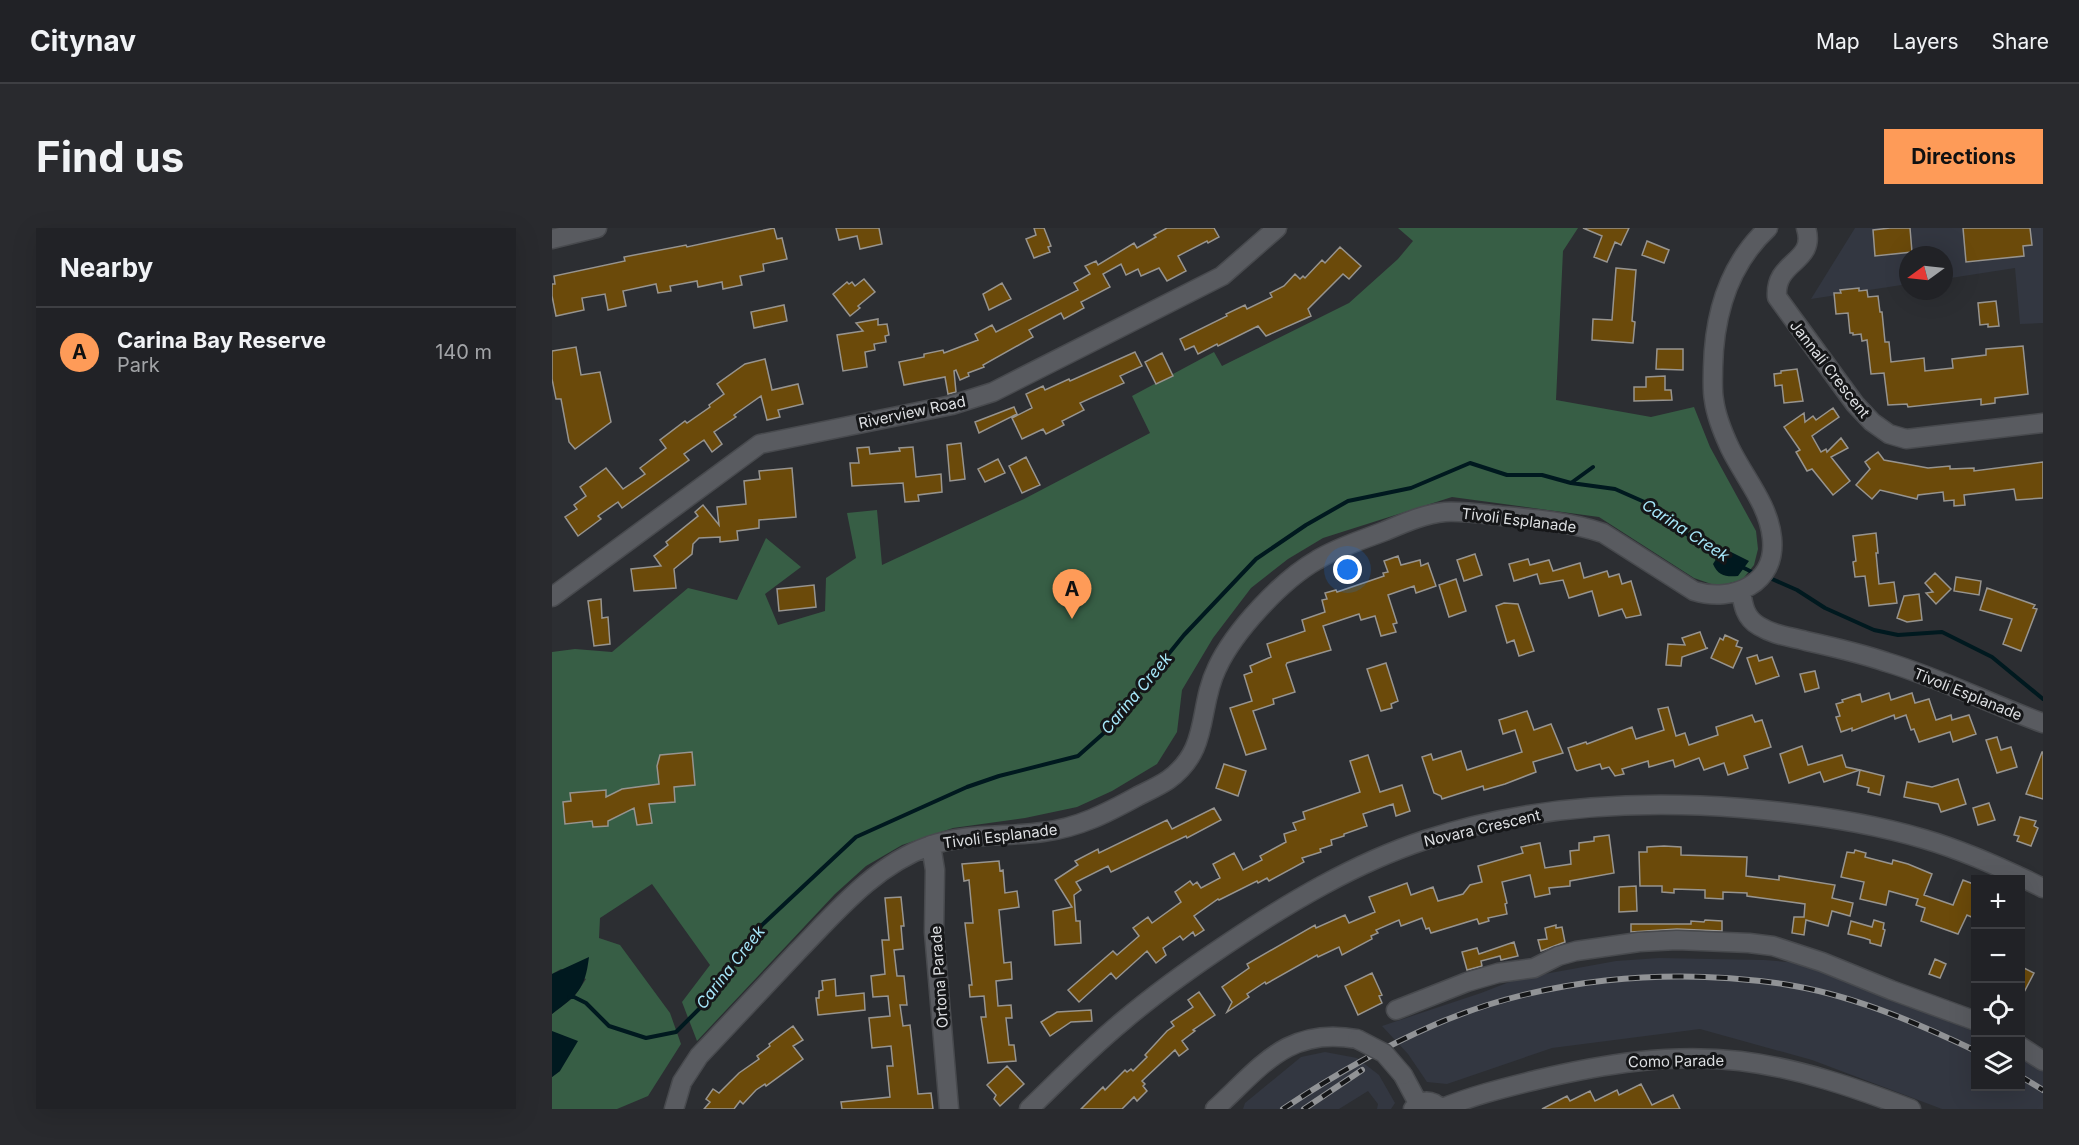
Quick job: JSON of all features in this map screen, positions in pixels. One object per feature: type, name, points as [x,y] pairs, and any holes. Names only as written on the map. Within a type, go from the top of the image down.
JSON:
[{"type":"street","points":[[552,239],[597,228]]},
{"type":"street","name":"Riverview Road","points":[[552,597],[760,444],[952,405],[993,392],[1222,276],[1277,228]]},
{"type":"street","points":[[1742,591],[1753,586],[1762,575],[1773,548],[1772,537],[1767,518],[1730,447],[1716,410],[1713,355],[1722,300],[1744,254],[1767,228]]},
{"type":"street","name":"Jannali Crescent","points":[[1806,228],[1809,240],[1806,249],[1784,270],[1778,281],[1777,297],[1855,404],[1872,422],[1889,434],[1906,439],[2043,423]]},
{"type":"street","name":"Tivoli Esplanade","points":[[675,1109],[682,1082],[699,1056],[858,890],[891,864],[931,845],[971,837],[1042,832],[1073,826],[1099,817],[1168,780],[1193,754],[1200,738],[1216,668],[1241,629],[1290,579],[1315,561],[1337,549],[1420,517],[1444,512],[1475,513],[1586,528],[1613,539],[1694,591],[1708,595],[1742,591],[1744,610],[1755,624],[1776,636],[1804,640],[1885,661],[1940,680],[1998,707],[2043,723]]},
{"type":"street","name":"Novara Crescent","points":[[1029,1109],[1123,1020],[1204,959],[1257,924],[1313,891],[1368,863],[1425,840],[1501,820],[1544,812],[1620,805],[1687,804],[1795,813],[1844,820],[1924,839],[2001,867],[2043,888]]},
{"type":"street","name":"Ortona Parade","points":[[931,845],[935,870],[934,932],[949,1109]]},
{"type":"street","points":[[1396,1010],[1467,982],[1498,973],[1534,968],[1558,956],[1576,951],[1648,941],[1749,943],[1773,946],[1822,962],[1971,1019]]},
{"type":"street","points":[[1215,1109],[1261,1066],[1286,1047],[1312,1037],[1327,1035],[1357,1039],[1384,1053],[1402,1075],[1416,1106],[1428,1101],[1441,1109]]},
{"type":"street","points":[[2025,1049],[2043,1061]]},
{"type":"street","name":"Como Parade","points":[[1441,1109],[1497,1089],[1576,1071],[1620,1063],[1700,1058],[1740,1061],[1792,1071],[1859,1090],[1911,1109]]},
{"type":"shaded area","points":[[1855,228],[2043,228],[2043,323],[2020,324],[2015,268],[1953,278],[1953,246],[1899,246],[1899,285],[1811,299]]},
{"type":"shaded area","points":[[1659,958],[1800,963],[1971,1027],[1971,1091],[2025,1091],[2025,1057],[2043,1068],[2043,1109],[1942,1109],[1812,1060],[1700,1029],[1552,1048],[1447,1084],[1427,1082],[1408,1054],[1382,1026],[1517,979],[1616,961]]},
{"type":"shaded area","points":[[1325,1052],[1357,1058],[1379,1075],[1395,1103],[1391,1109],[1377,1109],[1378,1104],[1368,1091],[1339,1109],[1243,1109],[1245,1103],[1301,1057]]},
{"type":"green space","points":[[1398,228],[1578,228],[1563,251],[1556,400],[1651,417],[1694,407],[1710,447],[1756,531],[1758,549],[1754,565],[1742,580],[1717,586],[1694,578],[1599,517],[1452,497],[1323,538],[1288,559],[1251,588],[1213,638],[1182,690],[1177,732],[1157,764],[1112,791],[1077,807],[1025,818],[953,828],[902,845],[866,866],[835,894],[697,1041],[682,1002],[710,965],[652,884],[600,918],[599,938],[620,945],[670,1013],[681,1044],[648,1096],[617,1109],[552,1109],[552,1077],[560,1071],[552,1032],[552,1014],[574,997],[586,979],[561,969],[552,974],[552,652],[575,649],[612,652],[688,588],[737,600],[766,538],[801,567],[765,594],[778,625],[825,611],[826,578],[856,558],[847,513],[877,510],[882,565],[1024,499],[1150,433],[1132,396],[1214,352],[1222,366],[1349,303],[1398,259],[1413,241]]},
{"type":"water","points":[[1723,548],[1749,561],[1738,576],[1723,575],[1715,568],[1713,564]]},
{"type":"water","points":[[589,957],[582,985],[568,1002],[552,1014],[552,974]]},
{"type":"water","points":[[552,1031],[578,1041],[560,1071],[552,1077]]},
{"type":"building","points":[[774,228],[777,239],[782,238],[787,259],[763,264],[764,271],[740,276],[742,285],[723,289],[722,282],[698,287],[697,281],[670,286],[671,291],[658,293],[656,284],[623,291],[626,306],[608,310],[605,294],[582,298],[584,310],[556,316],[552,296],[554,276],[625,261],[624,257],[686,245],[687,247]]},
{"type":"building","points":[[836,228],[879,228],[882,244],[860,249],[857,236],[839,240]]},
{"type":"building","points":[[1034,228],[1044,228],[1051,246],[1048,247],[1050,252],[1034,258],[1026,239],[1036,235]]},
{"type":"building","points":[[1167,228],[1214,228],[1219,237],[1178,256],[1186,271],[1167,281],[1159,268],[1141,276],[1138,269],[1126,275],[1121,264],[1103,274],[1110,287],[1081,302],[1084,308],[1064,319],[1061,313],[1029,330],[1033,337],[983,365],[984,367],[968,373],[969,376],[960,380],[956,370],[954,371],[956,392],[948,394],[945,377],[904,385],[899,362],[943,350],[944,353],[978,340],[975,334],[992,325],[996,332],[1078,290],[1074,283],[1090,274],[1085,266],[1096,261],[1098,265],[1134,243],[1137,248]]},
{"type":"building","points":[[1583,228],[1629,228],[1621,245],[1615,242],[1607,262],[1594,257],[1602,236]]},
{"type":"building","points":[[1910,228],[1912,246],[1899,246],[1899,253],[1875,256],[1873,230]]},
{"type":"building","points":[[1963,228],[2030,228],[2032,245],[2023,246],[2024,256],[1966,262]]},
{"type":"building","points":[[1647,241],[1669,250],[1664,263],[1642,255]]},
{"type":"building","points":[[1340,247],[1361,266],[1349,279],[1343,274],[1308,309],[1311,316],[1266,336],[1258,326],[1198,354],[1194,346],[1185,350],[1180,339],[1245,305],[1247,309],[1272,297],[1270,293],[1284,286],[1295,274],[1300,279],[1303,276],[1305,278],[1322,260],[1325,263]]},
{"type":"building","points":[[1616,268],[1636,270],[1632,321],[1635,322],[1633,343],[1592,340],[1593,319],[1612,320]]},
{"type":"building","points":[[864,279],[875,292],[850,316],[833,294],[847,282],[849,284],[852,282],[855,286]]},
{"type":"building","points":[[1002,283],[1011,299],[989,310],[983,294]]},
{"type":"building","points":[[1859,288],[1859,291],[1867,290],[1868,297],[1878,296],[1885,342],[1889,342],[1891,362],[1924,358],[1925,371],[1953,368],[1952,359],[1986,355],[1986,349],[2023,346],[2028,394],[1995,398],[1995,403],[1981,405],[1981,399],[1908,407],[1907,404],[1888,405],[1884,373],[1871,374],[1867,340],[1862,341],[1861,334],[1850,333],[1848,313],[1836,314],[1834,293]]},
{"type":"building","points":[[1996,301],[1999,326],[1980,325],[1978,303]]},
{"type":"building","points":[[784,305],[787,321],[754,328],[751,312]]},
{"type":"building","points":[[878,319],[878,325],[887,324],[889,335],[885,336],[886,342],[874,344],[875,350],[865,352],[867,367],[843,371],[837,335],[863,331],[856,323]]},
{"type":"building","points":[[576,347],[581,375],[600,372],[611,422],[575,449],[569,442],[561,399],[556,399],[552,379],[552,351]]},
{"type":"building","points":[[1657,349],[1683,349],[1683,370],[1656,369]]},
{"type":"building","points":[[1135,352],[1142,366],[1120,376],[1124,383],[1080,403],[1084,410],[1062,421],[1064,425],[1046,434],[1043,429],[1022,439],[1012,418],[1032,408],[1026,394],[1043,386],[1045,390],[1069,379],[1070,381]]},
{"type":"building","points":[[1162,353],[1173,376],[1156,384],[1145,362]]},
{"type":"building","points":[[765,359],[772,390],[798,384],[803,404],[778,410],[780,417],[767,420],[761,396],[714,432],[722,444],[712,452],[704,440],[684,454],[689,460],[622,508],[618,502],[598,516],[601,519],[578,536],[565,517],[577,509],[574,505],[586,496],[580,487],[606,468],[623,489],[645,474],[640,468],[666,448],[660,440],[685,421],[687,423],[710,407],[709,405],[724,394],[717,384],[745,364]]},
{"type":"building","points":[[1797,369],[1803,401],[1784,403],[1782,385],[1775,386],[1774,374]]},
{"type":"building","points":[[1665,376],[1665,390],[1671,390],[1672,400],[1634,401],[1634,387],[1646,387],[1646,377]]},
{"type":"building","points":[[1014,407],[1017,414],[979,433],[975,422]]},
{"type":"building","points":[[1833,408],[1839,417],[1812,436],[1821,452],[1826,449],[1827,452],[1841,438],[1848,448],[1831,457],[1850,481],[1833,495],[1812,469],[1807,471],[1796,452],[1800,450],[1784,427],[1804,413],[1805,422],[1813,416],[1816,420]]},
{"type":"building","points":[[961,443],[965,479],[950,481],[947,445]]},
{"type":"building","points":[[869,447],[870,454],[900,451],[899,448],[913,447],[916,477],[941,474],[942,492],[918,495],[919,501],[905,502],[903,483],[852,486],[850,463],[859,463],[857,448]]},
{"type":"building","points":[[1878,452],[1884,460],[1928,468],[1950,466],[1950,469],[1974,468],[1974,471],[2043,462],[2043,498],[2016,500],[2014,489],[1964,495],[1965,505],[1954,506],[1954,500],[1944,501],[1943,492],[1918,495],[1917,499],[1880,490],[1872,499],[1856,485],[1870,469],[1865,462]]},
{"type":"building","points":[[1026,457],[1040,485],[1022,493],[1009,466]]},
{"type":"building","points":[[998,459],[1005,473],[985,482],[978,469]]},
{"type":"building","points":[[792,468],[796,517],[759,520],[759,528],[737,531],[738,540],[720,542],[720,537],[699,538],[693,544],[692,554],[674,569],[676,588],[634,591],[631,569],[661,566],[654,556],[668,545],[666,542],[698,516],[695,512],[703,505],[719,525],[717,507],[746,504],[744,481],[760,479],[759,471]]},
{"type":"building","points":[[1876,533],[1879,584],[1894,582],[1897,603],[1869,606],[1865,576],[1855,577],[1853,536]]},
{"type":"building","points":[[1475,554],[1482,575],[1464,581],[1457,560]]},
{"type":"building","points":[[1398,556],[1401,565],[1420,560],[1421,566],[1428,563],[1436,586],[1416,593],[1414,586],[1388,595],[1397,623],[1393,624],[1396,632],[1381,636],[1375,616],[1361,620],[1359,614],[1323,626],[1331,650],[1287,663],[1295,692],[1273,699],[1274,704],[1253,711],[1266,749],[1246,755],[1230,708],[1252,701],[1244,675],[1252,672],[1250,666],[1271,657],[1267,644],[1305,631],[1302,620],[1325,612],[1322,600],[1327,599],[1325,593],[1336,590],[1337,592],[1384,576],[1383,573],[1388,572],[1384,561]]},
{"type":"building","points":[[1528,559],[1530,565],[1549,560],[1553,571],[1580,563],[1584,578],[1607,571],[1609,577],[1619,574],[1622,584],[1631,581],[1641,615],[1626,618],[1622,609],[1599,616],[1592,591],[1569,598],[1563,580],[1540,584],[1537,574],[1514,581],[1509,564]]},
{"type":"building","points":[[1935,573],[1951,589],[1936,604],[1926,593],[1933,592],[1925,583]]},
{"type":"building","points":[[1956,577],[1981,581],[1979,595],[1954,591]]},
{"type":"building","points":[[1456,579],[1466,611],[1449,617],[1439,585]]},
{"type":"building","points":[[814,585],[816,607],[779,611],[777,589]]},
{"type":"building","points":[[1987,588],[2035,605],[2033,608],[2037,609],[2021,651],[2003,644],[2012,619],[1980,610]]},
{"type":"building","points":[[1919,594],[1922,620],[1907,622],[1897,618],[1904,596]]},
{"type":"building","points":[[601,599],[602,618],[608,617],[610,644],[594,646],[588,601]]},
{"type":"building","points":[[1504,603],[1518,604],[1534,651],[1519,656],[1514,640],[1507,643],[1496,606]]},
{"type":"building","points":[[1700,632],[1708,648],[1682,657],[1681,666],[1666,665],[1668,644],[1685,645],[1682,638]]},
{"type":"building","points":[[1725,635],[1738,641],[1736,646],[1742,648],[1733,668],[1711,658],[1720,638],[1723,640]]},
{"type":"building","points":[[1757,655],[1759,661],[1772,657],[1779,676],[1756,684],[1747,658]]},
{"type":"building","points":[[1386,663],[1398,701],[1391,704],[1392,708],[1381,711],[1367,669]]},
{"type":"building","points":[[1815,671],[1819,688],[1805,692],[1800,674]]},
{"type":"building","points":[[1889,693],[1891,700],[1912,693],[1915,703],[1929,699],[1936,720],[1951,715],[1952,720],[1969,715],[1976,734],[1953,742],[1950,732],[1919,742],[1914,729],[1911,730],[1906,715],[1895,719],[1894,715],[1852,731],[1852,728],[1841,732],[1836,717],[1840,716],[1836,704],[1860,694],[1862,702]]},
{"type":"building","points":[[1668,707],[1676,736],[1685,733],[1689,745],[1718,735],[1716,727],[1752,715],[1755,722],[1762,720],[1771,747],[1744,756],[1748,768],[1728,775],[1724,763],[1704,770],[1699,758],[1675,767],[1673,760],[1649,767],[1648,761],[1622,769],[1624,774],[1615,776],[1609,767],[1602,769],[1600,764],[1577,771],[1575,769],[1568,748],[1586,742],[1587,744],[1632,727],[1636,739],[1664,730],[1658,709]]},
{"type":"building","points":[[1527,711],[1534,730],[1551,724],[1563,753],[1533,762],[1536,772],[1505,784],[1484,790],[1483,786],[1442,799],[1434,793],[1422,757],[1431,754],[1433,760],[1461,751],[1467,770],[1522,752],[1515,730],[1503,734],[1499,720]]},
{"type":"building","points":[[1997,737],[2001,750],[2011,747],[2017,767],[1997,773],[1986,740]]},
{"type":"building","points":[[1802,746],[1808,765],[1842,755],[1846,767],[1860,770],[1824,782],[1820,772],[1789,783],[1780,754]]},
{"type":"building","points":[[692,752],[695,785],[674,787],[675,802],[649,804],[652,823],[637,825],[634,808],[608,821],[608,826],[593,827],[592,821],[565,824],[563,802],[571,801],[570,793],[606,790],[606,797],[622,789],[659,784],[657,766],[660,755]]},
{"type":"building","points":[[2043,752],[2043,799],[2026,794]]},
{"type":"building","points":[[1368,755],[1380,792],[1402,785],[1410,811],[1396,816],[1393,804],[1363,814],[1367,826],[1331,840],[1332,845],[1320,849],[1321,852],[1302,858],[1304,862],[1269,881],[1267,878],[1258,883],[1257,881],[1218,899],[1194,916],[1204,930],[1195,936],[1193,932],[1183,940],[1180,936],[1163,948],[1166,955],[1156,963],[1147,951],[1116,979],[1111,973],[1079,1002],[1068,990],[1113,951],[1117,955],[1139,936],[1133,928],[1148,917],[1152,923],[1181,902],[1175,892],[1190,881],[1193,885],[1197,882],[1201,888],[1220,878],[1213,864],[1234,853],[1243,870],[1262,860],[1260,856],[1286,842],[1284,834],[1296,830],[1293,823],[1305,819],[1303,812],[1360,792],[1350,761]]},
{"type":"building","points":[[1224,764],[1246,771],[1238,796],[1216,788]]},
{"type":"building","points":[[1860,770],[1884,776],[1880,795],[1868,792],[1869,788],[1857,785]]},
{"type":"building","points":[[1958,779],[1966,804],[1941,812],[1938,804],[1904,797],[1907,782],[1932,787]]},
{"type":"building","points":[[1989,803],[1995,820],[1978,825],[1973,808]]},
{"type":"building","points":[[1214,808],[1221,820],[1111,872],[1108,866],[1076,882],[1081,890],[1074,895],[1076,921],[1080,921],[1081,943],[1055,945],[1053,911],[1072,907],[1055,880],[1078,865],[1075,861],[1098,849],[1099,853],[1167,820],[1172,829]]},
{"type":"building","points":[[2020,817],[2036,821],[2034,826],[2038,828],[2031,846],[2017,841],[2019,836],[2014,835]]},
{"type":"building","points":[[1609,835],[1614,873],[1570,881],[1570,886],[1549,888],[1550,894],[1535,897],[1530,875],[1502,882],[1507,914],[1488,918],[1489,921],[1479,924],[1477,919],[1431,933],[1429,928],[1426,929],[1422,918],[1401,926],[1399,920],[1376,930],[1378,933],[1371,936],[1372,939],[1342,955],[1339,947],[1318,957],[1317,955],[1266,984],[1265,982],[1247,994],[1249,997],[1227,1012],[1232,1002],[1222,987],[1249,968],[1247,964],[1315,925],[1316,928],[1345,915],[1349,923],[1375,912],[1369,897],[1407,883],[1411,895],[1433,887],[1438,901],[1463,894],[1470,885],[1482,882],[1478,866],[1523,853],[1521,847],[1540,843],[1545,868],[1571,864],[1570,851],[1579,850],[1579,843],[1594,841],[1594,837]]},
{"type":"building","points":[[1647,847],[1681,847],[1681,855],[1747,857],[1746,876],[1779,880],[1779,876],[1835,885],[1832,898],[1853,903],[1850,916],[1832,911],[1828,926],[1806,920],[1804,935],[1792,933],[1794,917],[1804,917],[1805,904],[1747,896],[1747,893],[1723,892],[1723,899],[1705,898],[1705,890],[1674,889],[1674,893],[1662,892],[1662,886],[1640,886],[1639,852],[1647,852]]},
{"type":"building","points":[[1855,850],[1866,853],[1865,857],[1892,864],[1893,860],[1908,864],[1932,874],[1924,895],[1953,905],[1963,880],[1971,883],[1971,917],[1967,915],[1958,934],[1921,921],[1925,908],[1916,905],[1918,899],[1889,891],[1886,905],[1860,899],[1864,882],[1841,877],[1847,852],[1854,853]]},
{"type":"building","points":[[999,861],[1000,871],[1003,870],[1005,893],[1017,891],[1019,907],[999,910],[1004,963],[1011,962],[1012,979],[996,981],[998,1006],[1011,1005],[1012,1018],[1006,1018],[1009,1045],[1014,1045],[1016,1061],[988,1063],[981,1017],[986,1017],[984,996],[970,997],[969,985],[972,985],[965,923],[973,923],[969,880],[964,881],[962,864]]},
{"type":"building","points":[[1636,886],[1637,911],[1619,912],[1619,887]]},
{"type":"building","points":[[901,897],[904,926],[901,926],[903,949],[894,950],[897,976],[904,976],[907,1005],[900,1005],[903,1026],[910,1025],[918,1094],[931,1093],[933,1109],[842,1109],[841,1102],[890,1097],[887,1066],[893,1066],[891,1046],[872,1048],[869,1018],[890,1016],[888,996],[873,997],[871,976],[885,974],[882,940],[889,940],[885,898]]},
{"type":"building","points":[[1705,920],[1722,921],[1722,931],[1677,929],[1631,932],[1631,924],[1691,924],[1691,921],[1704,922]]},
{"type":"building","points":[[1874,920],[1884,923],[1883,929],[1885,930],[1881,946],[1870,943],[1870,940],[1848,934],[1851,921],[1872,927]]},
{"type":"building","points":[[1556,925],[1556,928],[1562,927],[1565,942],[1541,951],[1538,940],[1547,939],[1545,928]]},
{"type":"building","points":[[1514,942],[1518,956],[1501,960],[1500,956],[1481,961],[1482,966],[1467,970],[1462,952],[1477,948],[1479,954]]},
{"type":"building","points":[[1935,959],[1946,964],[1940,978],[1929,974]]},
{"type":"building","points":[[2025,968],[2034,973],[2025,990]]},
{"type":"building","points":[[1372,973],[1382,995],[1379,996],[1382,1003],[1358,1015],[1345,986]]},
{"type":"building","points":[[835,979],[836,996],[864,993],[865,1010],[818,1015],[816,998],[819,998],[819,991],[823,990],[822,981]]},
{"type":"building","points":[[1199,992],[1215,1015],[1193,1030],[1195,1031],[1182,1041],[1188,1049],[1179,1056],[1175,1050],[1142,1081],[1147,1091],[1137,1101],[1134,1097],[1122,1109],[1081,1109],[1103,1087],[1105,1090],[1125,1070],[1133,1071],[1147,1057],[1145,1055],[1174,1026],[1171,1022],[1193,1007],[1188,1000]]},
{"type":"building","points":[[1091,1010],[1092,1021],[1071,1022],[1050,1036],[1041,1022],[1057,1012]]},
{"type":"building","points":[[793,1026],[803,1040],[793,1046],[803,1059],[766,1086],[765,1084],[756,1090],[743,1104],[740,1101],[734,1109],[704,1109],[710,1102],[706,1099],[713,1089],[719,1093],[739,1073],[759,1059],[757,1056],[770,1046],[769,1044]]},
{"type":"building","points":[[1007,1066],[1024,1084],[1000,1106],[994,1099],[996,1095],[987,1085]]},
{"type":"building","points":[[1641,1084],[1652,1105],[1673,1095],[1680,1109],[1542,1109],[1567,1096],[1570,1101],[1590,1091],[1595,1101],[1617,1090],[1619,1095]]},
{"type":"waterway","name":"Carina Creek","points":[[569,997],[586,1003],[609,1026],[646,1038],[676,1032],[702,1006],[762,925],[856,837],[967,787],[999,776],[1078,756],[1105,732],[1184,635],[1256,559],[1306,525],[1348,501],[1411,488],[1470,463],[1507,475],[1542,475],[1571,483],[1615,489],[1649,504],[1667,521],[1722,557]]},
{"type":"waterway","points":[[1571,483],[1593,467]]},
{"type":"waterway","name":"Carina Creek","points":[[1742,567],[1752,572]]},
{"type":"waterway","name":"Carina Creek","points":[[1772,579],[1797,590],[1825,608],[1874,630],[1898,635],[1942,632],[1992,657],[2043,699]]},
{"type":"railway","points":[[1283,1109],[1357,1064],[1434,1025],[1518,996],[1606,980],[1695,977],[1783,984],[1833,995],[1882,1010],[1971,1049]]},
{"type":"railway","points":[[1304,1109],[1362,1070]]},
{"type":"railway","points":[[2025,1079],[2043,1090]]},
{"type":"place","name":"Carina Bay Reserve","points":[[1072,619]]}]
